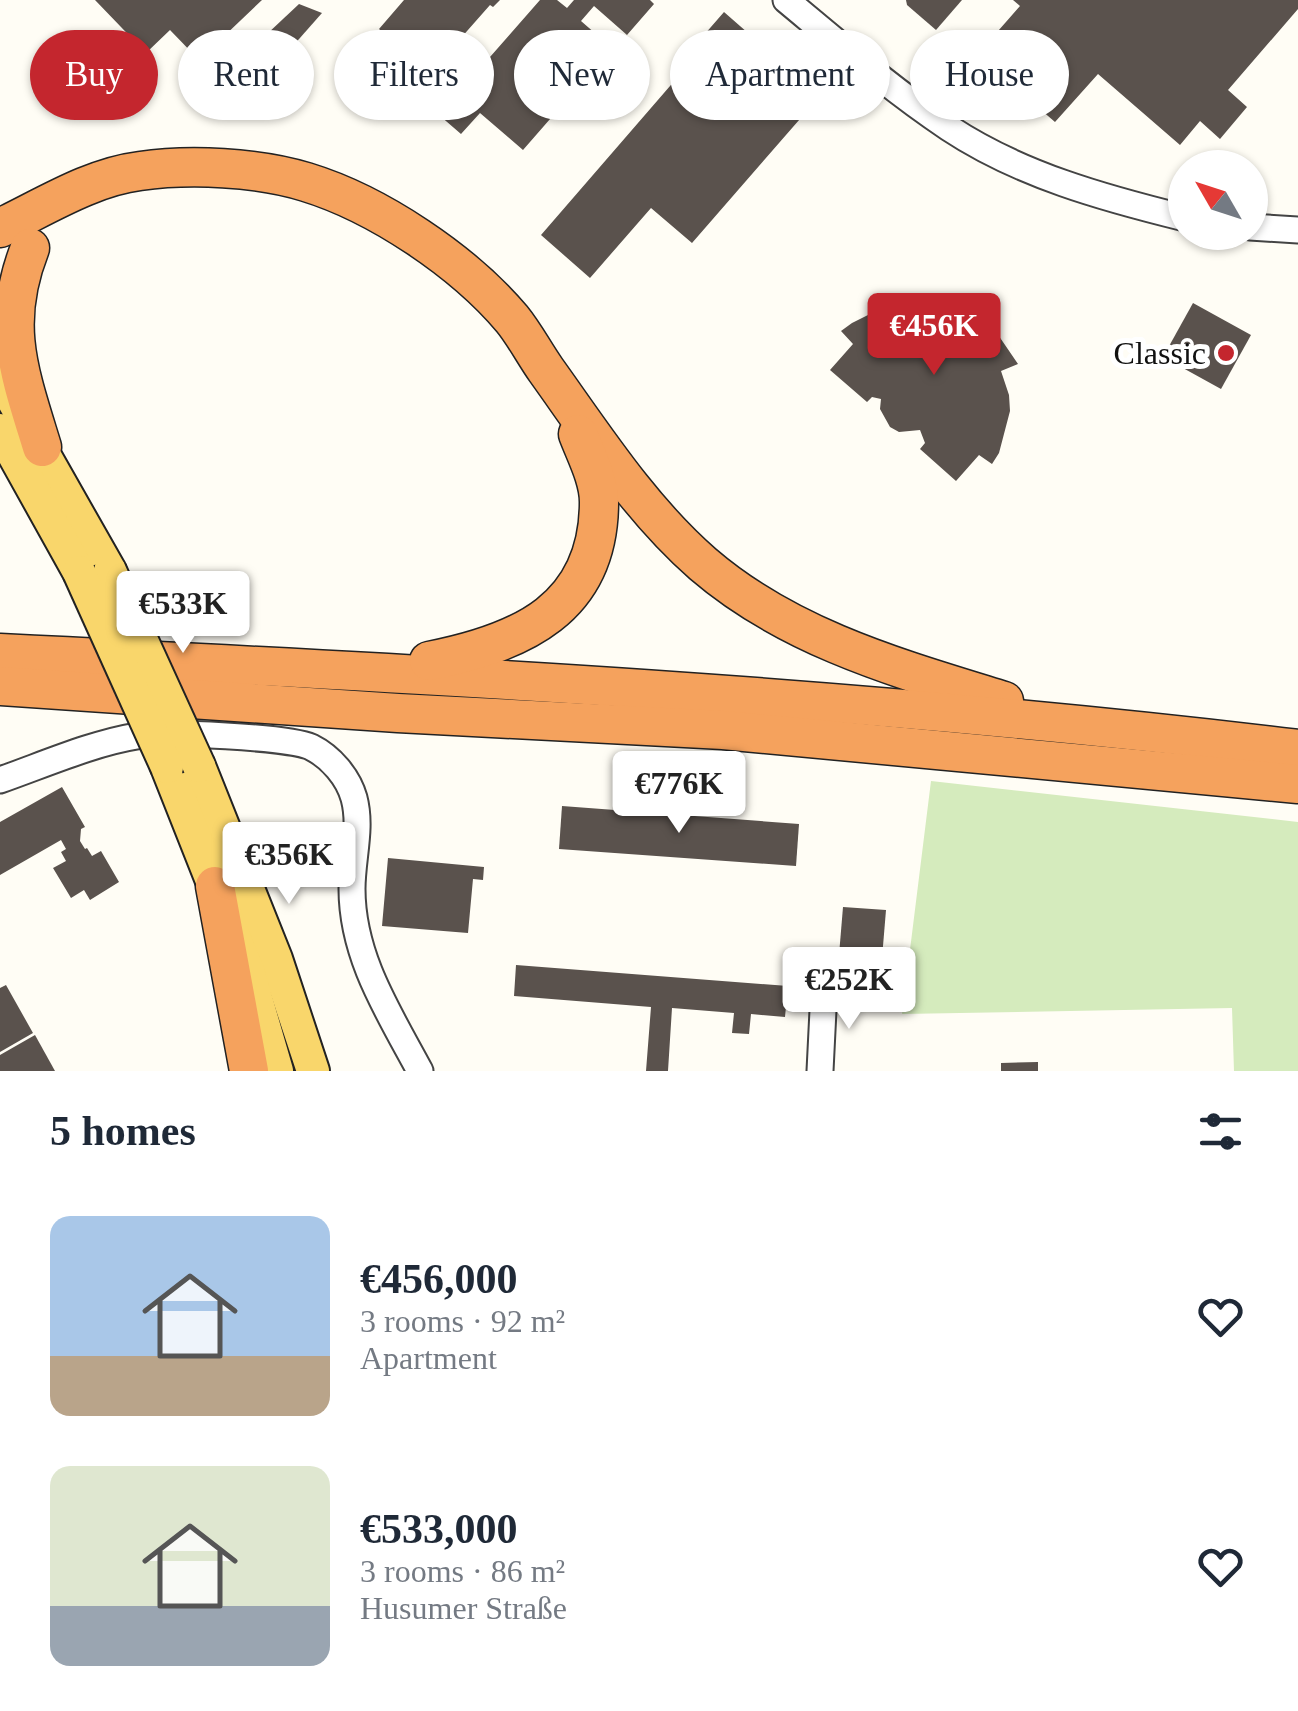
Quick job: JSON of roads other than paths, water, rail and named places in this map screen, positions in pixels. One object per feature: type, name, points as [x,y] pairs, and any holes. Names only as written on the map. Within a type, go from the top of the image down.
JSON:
[{"type":"highway","points":[[11,230],[68,215],[137,171],[197,167],[247,172],[303,181],[341,195],[410,232],[456,265],[512,319],[648,512],[704,565],[777,618],[865,658],[1084,723]]},
{"type":"highway","points":[[0,273],[11,230]]},
{"type":"highway","points":[[11,230],[16,279],[11,329],[15,360],[42,447]]},
{"type":"highway","points":[[378,671],[475,652],[544,620],[578,588],[592,550],[599,499],[576,429],[546,370]]},
{"type":"highway","points":[[0,653],[378,671],[712,693],[1084,723],[1298,749]]},
{"type":"highway","points":[[0,686],[723,730],[1298,784]]},
{"type":"highway","points":[[215,886],[249,1071]]},
{"type":"main road","points":[[0,377],[42,447],[94,572],[276,959],[313,1071]]},
{"type":"main road","points":[[0,430],[94,572]]},
{"type":"main road","points":[[183,766],[215,886],[249,974],[277,1071]]},
{"type":"street","points":[[786,0],[951,130],[1016,164],[1072,187],[1168,213]]},
{"type":"street","points":[[1268,228],[1298,230]]},
{"type":"street","points":[[0,780],[136,736],[169,734],[310,746],[342,773],[353,794],[357,815],[352,888],[358,945],[370,978],[420,1071]]},
{"type":"street","points":[[820,1071],[824,990]]},
{"type":"place","name":"Classic","points":[[1226,353]]}]
